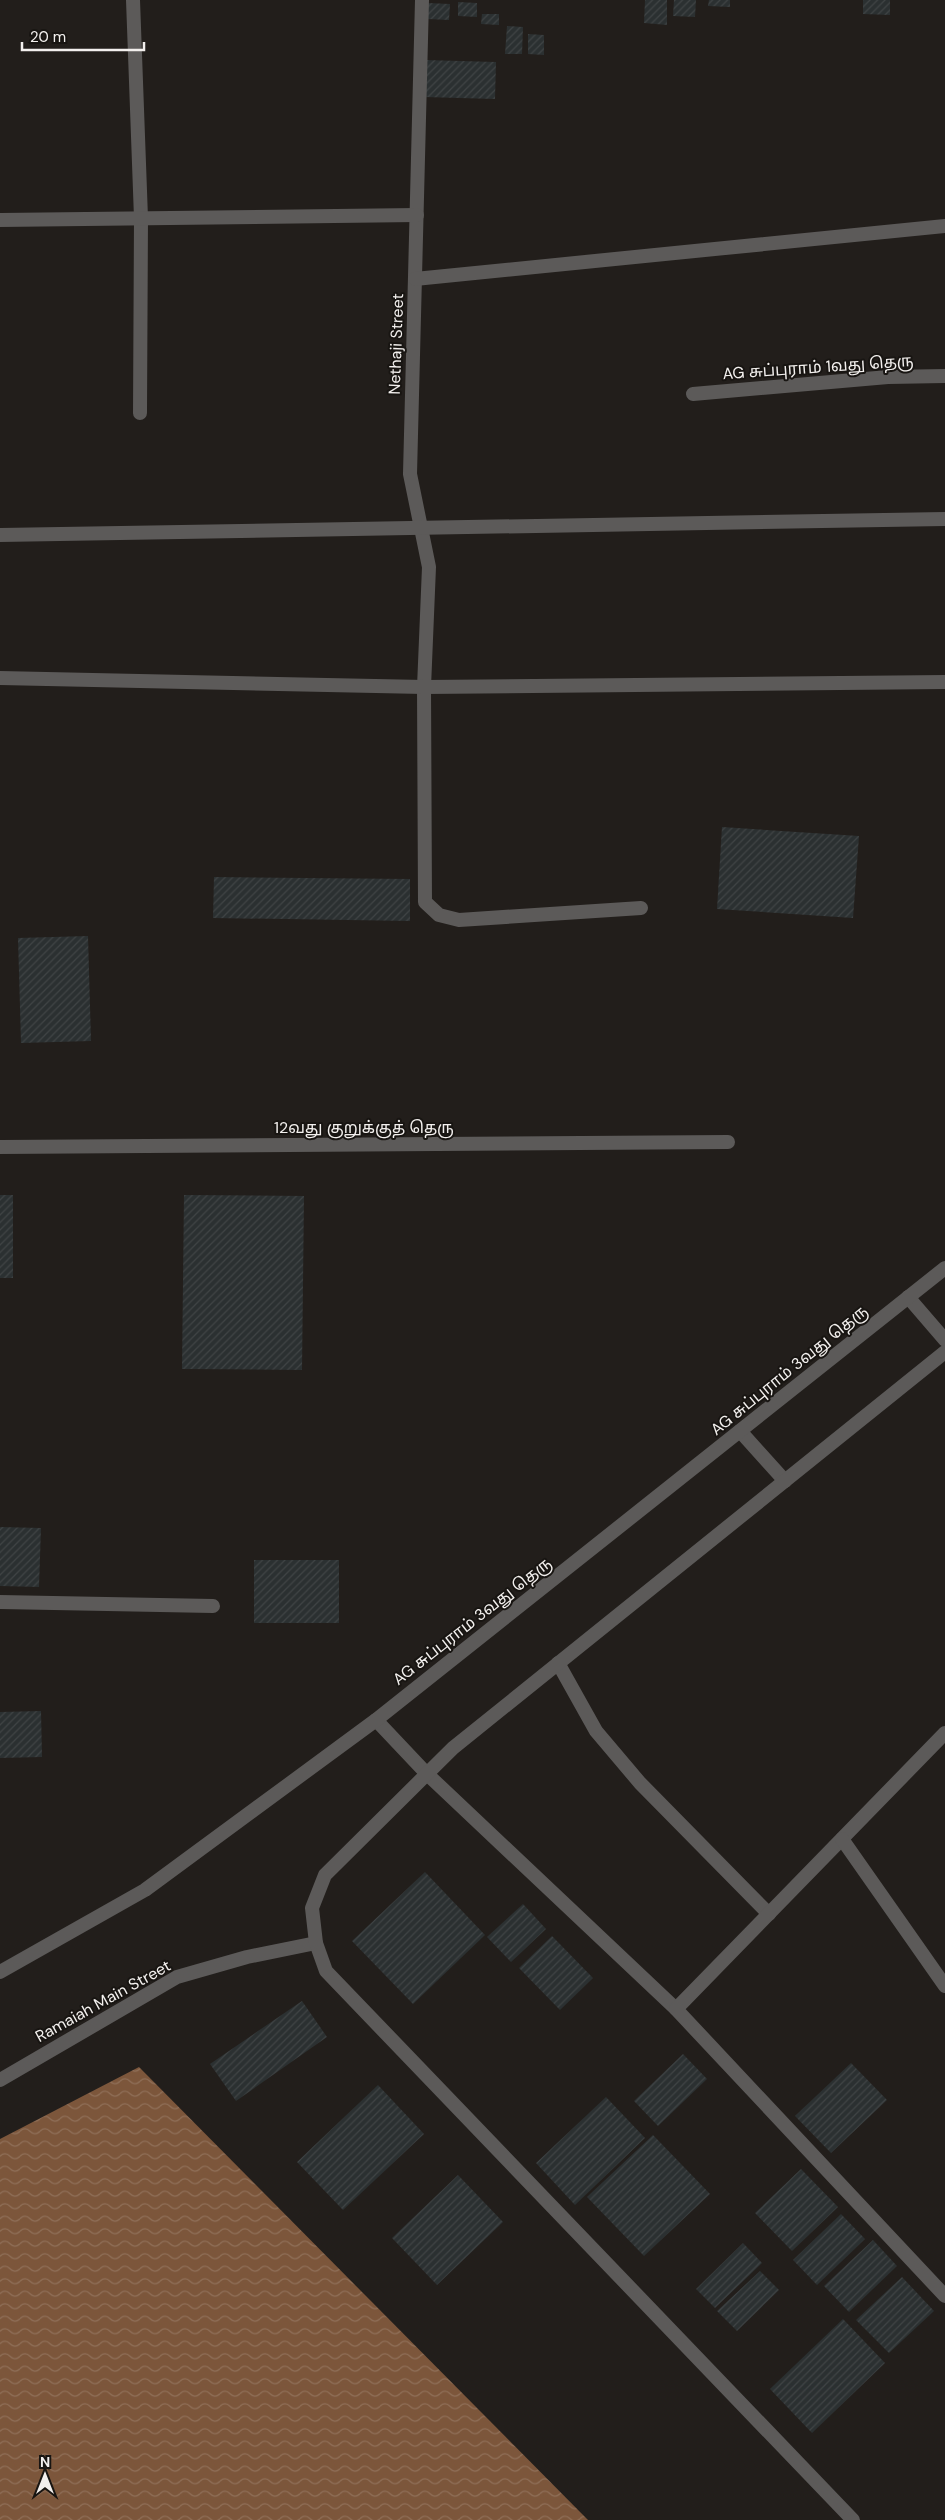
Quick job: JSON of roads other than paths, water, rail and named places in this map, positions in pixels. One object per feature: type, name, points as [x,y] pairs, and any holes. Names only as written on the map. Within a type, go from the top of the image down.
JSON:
[{"type":"street","points":[[133,0],[142,218],[140,413]]},
{"type":"street","name":"Nethaji Street","points":[[422,0],[410,474],[429,567],[424,687],[425,902],[439,914],[459,920],[640,908]]},
{"type":"street","points":[[0,220],[416,214]]},
{"type":"street","points":[[415,279],[945,226]]},
{"type":"street","name":"AG சுப்புராம் 1வது தெரு","points":[[693,394],[888,377],[945,376]]},
{"type":"street","points":[[0,536],[945,519]]},
{"type":"street","points":[[0,678],[424,687],[945,682]]},
{"type":"street","name":"12வது குறுக்குத் தெரு","points":[[0,1147],[728,1142]]},
{"type":"street","name":"AG சுப்புராம் 3வது தெரு","points":[[0,1972],[146,1890],[376,1720],[744,1436],[911,1301],[945,1268]]},
{"type":"street","points":[[911,1301],[945,1340]]},
{"type":"street","points":[[853,2520],[326,1971],[316,1943],[312,1908],[325,1875],[453,1748],[945,1352]]},
{"type":"street","points":[[744,1436],[785,1481]]},
{"type":"street","points":[[0,1602],[213,1606]]},
{"type":"street","points":[[558,1663],[596,1731],[640,1783],[769,1914]]},
{"type":"street","points":[[376,1720],[427,1774],[676,2009],[945,2296]]},
{"type":"street","points":[[676,2009],[945,1733]]},
{"type":"street","points":[[842,1839],[945,1986]]},
{"type":"street","name":"Ramaiah Main Street","points":[[0,2080],[177,1977],[247,1957],[316,1943]]},
{"type":"water","points":[[139,2067],[588,2520],[0,2520],[0,2139]]}]
